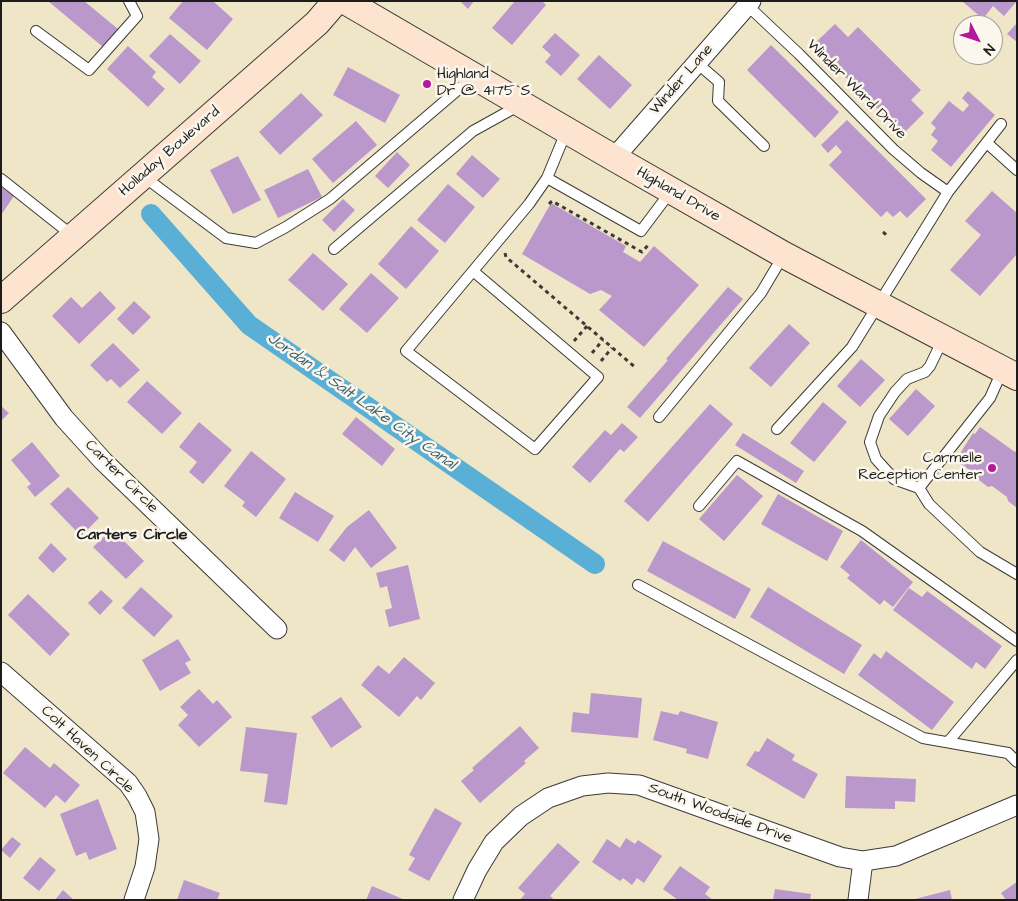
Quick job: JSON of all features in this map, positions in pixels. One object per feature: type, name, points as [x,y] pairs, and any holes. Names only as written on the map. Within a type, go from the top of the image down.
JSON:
[{"type":"main road","name":"Holladay Boulevard","points":[[1,300],[317,23],[336,1]]},
{"type":"main road","name":"Highland Drive","points":[[358,4],[566,131],[671,191],[784,255],[1010,374]]},
{"type":"street","name":"Winder Lane","points":[[614,158],[749,3]]},
{"type":"street","name":"Carter Circle","points":[[1,332],[64,418],[102,461],[277,629]]},
{"type":"street","name":"Colt Haven Circle","points":[[1,672],[128,783],[138,796],[144,812],[149,838],[145,866],[134,900]]},
{"type":"street","name":"South Woodside Drive","points":[[463,900],[477,870],[494,842],[521,816],[548,798],[582,786],[608,783],[640,786],[840,858],[863,861],[896,856],[1017,805]]},
{"type":"street","points":[[858,900],[863,861]]},
{"type":"lane","points":[[36,31],[89,70],[137,16],[129,1]]},
{"type":"lane","name":"Winder Ward Drive","points":[[749,3],[893,149],[921,173],[948,192]]},
{"type":"lane","points":[[697,63],[719,82],[718,101],[764,146]]},
{"type":"lane","points":[[142,175],[226,238],[256,242],[286,227],[330,199],[474,76]]},
{"type":"lane","points":[[334,249],[473,131],[522,104]]},
{"type":"lane","points":[[777,429],[852,347],[948,192],[1001,124]]},
{"type":"lane","points":[[473,271],[598,377],[536,449],[406,351],[529,204],[547,178],[566,131]]},
{"type":"lane","points":[[987,143],[1017,170]]},
{"type":"lane","points":[[1,178],[74,236]]},
{"type":"lane","points":[[547,178],[641,231],[671,191]]},
{"type":"lane","points":[[658,417],[761,293],[784,255]]},
{"type":"lane","points":[[942,338],[930,366],[925,372],[907,379],[895,392],[879,416],[870,442],[876,459],[894,479],[919,488],[929,504],[980,552],[1017,574]]},
{"type":"lane","points":[[919,488],[1010,374]]},
{"type":"lane","points":[[699,506],[738,460],[862,531],[1017,641]]},
{"type":"lane","points":[[638,585],[923,738],[1008,753],[1017,762]]},
{"type":"lane","points":[[948,742],[1017,660]]},
{"type":"path","points":[[545,208],[552,201],[642,252],[653,240]]},
{"type":"path","points":[[883,232],[889,237]]},
{"type":"path","points":[[506,250],[506,257],[636,368]]},
{"type":"building","points":[[48,1],[84,1],[118,29],[103,47]]},
{"type":"building","points":[[183,1],[215,1],[233,19],[207,50],[169,18]]},
{"type":"building","points":[[460,1],[474,1],[468,9]]},
{"type":"building","points":[[515,1],[542,1],[546,5],[512,45],[492,28]]},
{"type":"building","points":[[962,1],[1017,1],[1004,16],[993,6],[986,15],[978,15]]},
{"type":"building","points":[[1017,23],[1017,42],[1007,34]]},
{"type":"building","points":[[835,24],[848,37],[858,27],[921,90],[911,100],[924,113],[903,134],[813,45]]},
{"type":"building","points":[[555,33],[580,55],[561,76],[545,62],[551,55],[542,47]]},
{"type":"building","points":[[170,34],[201,61],[180,84],[149,56]]},
{"type":"building","points":[[771,45],[839,112],[815,138],[747,70]]},
{"type":"building","points":[[128,46],[156,72],[152,77],[165,89],[148,107],[107,69]]},
{"type":"building","points":[[599,55],[632,85],[610,109],[577,79]]},
{"type":"building","points":[[348,67],[400,95],[385,123],[333,95]]},
{"type":"building","points":[[968,91],[995,115],[951,167],[931,150],[938,141],[931,135],[936,128],[931,123],[949,101],[963,112],[969,105],[962,98]]},
{"type":"building","points":[[301,93],[323,115],[280,155],[259,132]]},
{"type":"building","points":[[847,120],[926,199],[907,218],[900,211],[893,217],[887,211],[881,217],[829,165],[842,152],[836,145],[828,153],[821,145]]},
{"type":"building","points":[[356,121],[377,145],[333,183],[312,159]]},
{"type":"building","points":[[397,152],[410,165],[388,188],[375,176]]},
{"type":"building","points":[[472,155],[500,179],[483,198],[456,174]]},
{"type":"building","points":[[238,156],[261,200],[233,214],[210,170]]},
{"type":"building","points":[[308,169],[322,197],[278,218],[264,190]]},
{"type":"building","points":[[448,184],[475,207],[445,243],[417,220]]},
{"type":"building","points":[[1,187],[14,196],[1,215]]},
{"type":"building","points":[[992,191],[1017,213],[1017,254],[980,296],[950,270],[981,235],[965,221]]},
{"type":"building","points":[[343,199],[355,210],[334,232],[322,220]]},
{"type":"building","points":[[551,203],[626,246],[623,252],[640,262],[654,246],[699,285],[644,347],[599,310],[612,296],[601,290],[590,294],[522,254]]},
{"type":"building","points":[[411,226],[439,251],[406,289],[378,264]]},
{"type":"building","points":[[313,253],[348,284],[323,311],[288,280]]},
{"type":"building","points":[[371,273],[399,298],[367,333],[339,309]]},
{"type":"building","points":[[728,287],[743,299],[640,418],[627,407]]},
{"type":"building","points":[[100,291],[116,308],[79,344],[52,316],[71,297],[82,308]]},
{"type":"building","points":[[134,301],[151,317],[133,335],[117,319]]},
{"type":"building","points":[[789,324],[810,343],[771,387],[749,368]]},
{"type":"building","points":[[113,343],[140,370],[120,388],[111,379],[107,382],[90,365]]},
{"type":"building","points":[[861,359],[885,380],[860,407],[837,386]]},
{"type":"building","points":[[147,381],[182,413],[162,434],[127,402]]},
{"type":"building","points":[[916,389],[935,406],[908,436],[889,419]]},
{"type":"building","points":[[823,402],[847,422],[814,462],[790,443]]},
{"type":"building","points":[[710,404],[733,424],[648,522],[624,501]]},
{"type":"building","points":[[1,406],[9,413],[1,421]]},
{"type":"building","points":[[356,417],[395,449],[382,466],[342,434]]},
{"type":"building","points":[[199,422],[232,450],[203,484],[189,472],[197,462],[179,447]]},
{"type":"building","points":[[622,423],[638,437],[624,452],[620,449],[590,483],[572,467],[605,430],[611,435]]},
{"type":"building","name":"Carmelle Reception Center","points":[[980,427],[1015,452],[1017,449],[1017,508],[1008,501],[1007,497],[992,486],[988,487],[979,480],[979,477],[956,460],[973,433],[975,434]]},
{"type":"building","points":[[743,433],[804,471],[796,483],[735,445]]},
{"type":"building","points":[[32,442],[60,476],[35,497],[27,487],[31,484],[11,460]]},
{"type":"building","points":[[251,451],[286,479],[256,517],[242,506],[245,502],[224,486]]},
{"type":"building","points":[[737,475],[763,496],[724,541],[699,519]]},
{"type":"building","points":[[68,487],[99,518],[81,536],[50,504]]},
{"type":"building","points":[[295,492],[334,516],[318,542],[279,518]]},
{"type":"building","points":[[778,494],[843,531],[827,561],[761,524]]},
{"type":"building","points":[[369,510],[397,548],[371,568],[355,547],[344,562],[329,550],[347,527]]},
{"type":"building","points":[[112,529],[144,561],[126,579],[93,547]]},
{"type":"building","points":[[861,540],[913,582],[893,607],[884,600],[880,605],[847,578],[850,575],[840,567]]},
{"type":"building","points":[[663,541],[751,589],[735,619],[647,571]]},
{"type":"building","points":[[51,543],[67,559],[53,573],[38,558]]},
{"type":"building","points":[[408,565],[420,619],[389,627],[385,610],[392,608],[387,586],[380,588],[376,573]]},
{"type":"building","points":[[141,587],[173,616],[154,637],[122,608]]},
{"type":"building","points":[[768,587],[862,645],[844,674],[750,617]]},
{"type":"building","points":[[909,588],[922,597],[927,591],[1002,646],[985,669],[976,662],[972,669],[893,610]]},
{"type":"building","points":[[101,590],[113,601],[100,615],[88,603]]},
{"type":"building","points":[[28,594],[70,634],[50,656],[8,615]]},
{"type":"building","points":[[178,639],[191,660],[185,663],[191,673],[160,691],[142,660]]},
{"type":"building","points":[[886,651],[954,702],[932,730],[858,675],[874,653],[881,659]]},
{"type":"building","points":[[404,657],[435,683],[421,700],[417,696],[399,717],[361,685],[378,665],[389,674]]},
{"type":"building","points":[[199,689],[213,704],[217,700],[232,717],[199,747],[178,725],[188,715],[180,707]]},
{"type":"building","points":[[591,693],[642,698],[638,738],[571,732],[573,712],[589,714]]},
{"type":"building","points":[[341,697],[362,727],[331,748],[311,717]]},
{"type":"building","points":[[661,711],[678,715],[680,711],[718,722],[708,759],[686,753],[687,749],[653,740]]},
{"type":"building","points":[[520,726],[539,748],[524,761],[526,763],[480,803],[461,781],[474,770],[472,768]]},
{"type":"building","points":[[246,727],[297,733],[287,805],[264,802],[268,774],[240,771]]},
{"type":"building","points":[[767,738],[795,755],[792,760],[818,774],[804,799],[746,765],[755,751],[759,752]]},
{"type":"building","points":[[25,747],[50,768],[54,763],[80,785],[65,803],[56,795],[45,808],[3,773]]},
{"type":"building","points":[[846,776],[916,779],[915,802],[895,801],[895,809],[845,808]]},
{"type":"building","points":[[98,799],[117,849],[89,860],[86,852],[76,856],[60,814]]},
{"type":"building","points":[[435,808],[462,823],[429,881],[408,870],[415,858],[409,855]]},
{"type":"building","points":[[12,837],[21,844],[10,858],[1,850]]},
{"type":"building","points":[[626,838],[635,844],[638,840],[662,856],[644,883],[637,878],[632,885],[623,878],[620,881],[592,862],[607,839],[620,848]]},
{"type":"building","points":[[558,843],[580,862],[550,896],[553,898],[551,900],[520,900],[525,894],[518,888]]},
{"type":"building","points":[[40,857],[56,870],[39,891],[23,878]]},
{"type":"building","points":[[680,866],[710,887],[705,894],[713,900],[678,900],[663,889]]},
{"type":"building","points":[[184,880],[220,893],[217,900],[177,900]]},
{"type":"building","points":[[1017,882],[1017,900],[1006,900],[1001,893]]},
{"type":"building","points":[[372,886],[405,900],[366,900]]},
{"type":"building","points":[[775,889],[811,894],[810,900],[773,900]]},
{"type":"building","points":[[63,890],[74,900],[55,900]]},
{"type":"building","points":[[950,890],[952,900],[915,900],[915,899]]},
{"type":"waterway","name":"Jordan & Salt Lake City Canal","points":[[151,214],[249,325],[595,564]]},
{"type":"place","name":"Highland Dr @ 4175 S","points":[[427,84]]},
{"type":"place","name":"Carmelle Reception Center","points":[[992,468]]},
{"type":"district","name":"Carters Circle","points":[[132,536]]}]
